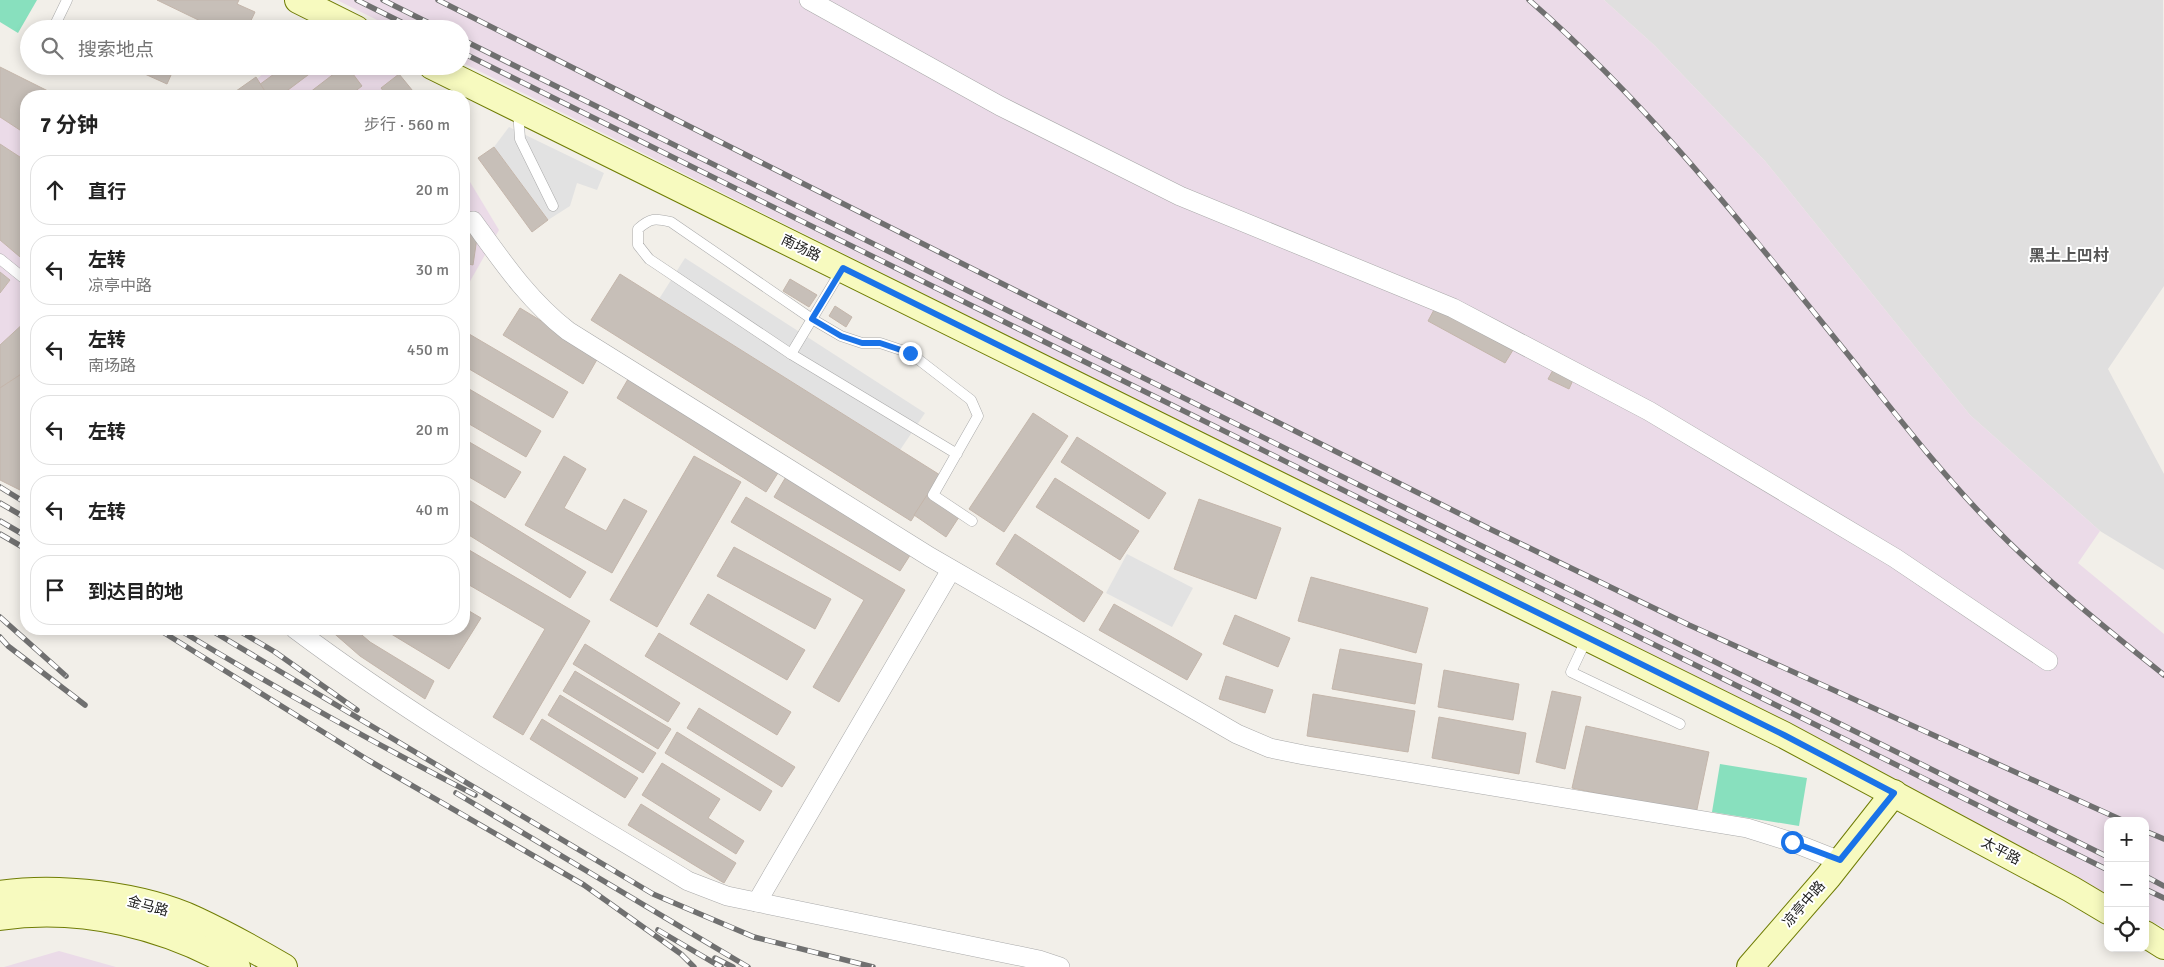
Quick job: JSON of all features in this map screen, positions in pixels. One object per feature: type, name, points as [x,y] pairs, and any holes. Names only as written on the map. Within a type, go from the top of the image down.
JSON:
[{"type":"street","points":[[298,0],[338,20]]},
{"type":"street","points":[[809,0],[1000,106],[1180,196],[1453,308],[1623,398],[1789,493],[1895,558],[2048,661]]},
{"type":"street","name":"南场路","points":[[450,75],[1784,735],[1894,793]]},
{"type":"street","points":[[473,221],[516,281],[540,307],[568,331],[951,570],[1237,734],[1270,748],[1747,828],[1840,860]]},
{"type":"street","points":[[756,902],[951,570]]},
{"type":"street","points":[[303,635],[346,667],[434,726],[688,881],[728,896],[1039,960],[1060,967]]},
{"type":"street","name":"凉亭中路","points":[[1750,967],[1894,793]]},
{"type":"street","name":"太平路","points":[[1894,793],[2071,889],[2104,910]]},
{"type":"street","name":"金马路","points":[[0,894],[54,891],[99,894],[139,902],[194,919],[284,967]]},
{"type":"street","name":"金马路","points":[[0,917],[54,914],[96,917],[185,940],[237,967]]},
{"type":"street","points":[[2149,937],[2164,946]]},
{"type":"lane","points":[[57,20],[67,0]]},
{"type":"lane","points":[[518,108],[520,139],[553,206]]},
{"type":"lane","points":[[957,454],[791,354],[649,259],[638,245],[638,229],[649,219],[657,218],[671,222],[812,319],[841,336],[862,343],[880,343],[910,353],[971,400],[978,416],[957,454],[933,495],[972,521]]},
{"type":"lane","points":[[0,259],[20,275]]},
{"type":"lane","points":[[791,354],[843,268]]},
{"type":"lane","points":[[1588,638],[1571,672],[1680,724]]},
{"type":"shaded area","points":[[337,0],[1604,0],[1654,45],[1765,161],[1970,415],[2100,531],[2078,563],[2164,634],[2164,928],[2149,920],[2149,817],[2104,817],[2104,897],[1378,521],[470,67],[470,20],[377,20]]},
{"type":"shaded area","points":[[1604,0],[2163,0],[2164,286],[2108,369],[2164,474],[2164,570],[2100,531],[1970,415],[1765,161],[1654,45]]},
{"type":"shaded area","points":[[262,75],[400,75],[412,90],[244,90]]},
{"type":"shaded area","points":[[0,79],[22,90],[20,90],[20,490],[0,480]]},
{"type":"shaded area","points":[[509,127],[604,173],[597,190],[577,183],[570,206],[548,220],[494,147]]},
{"type":"shaded area","points":[[470,182],[499,230],[470,281]]},
{"type":"shaded area","points":[[685,258],[925,413],[900,450],[659,299]]},
{"type":"shaded area","points":[[1127,554],[1193,588],[1172,627],[1106,593]]},
{"type":"shaded area","points":[[59,951],[116,967],[4,967]]},
{"type":"green space","points":[[0,0],[37,0],[25,20],[20,20],[18,33],[0,22]]},
{"type":"green space","points":[[1720,764],[1807,778],[1799,826],[1712,812]]},
{"type":"building","points":[[157,0],[239,0],[237,4],[255,12],[251,20],[198,20]]},
{"type":"building","points":[[0,67],[46,90],[20,90],[20,130],[0,117]]},
{"type":"building","points":[[147,75],[171,75],[167,84]]},
{"type":"building","points":[[273,75],[308,75],[288,90],[263,90],[259,85]]},
{"type":"building","points":[[332,75],[354,75],[362,86],[357,90],[313,90]]},
{"type":"building","points":[[400,75],[412,90],[382,90],[381,88]]},
{"type":"building","points":[[256,77],[264,90],[238,90]]},
{"type":"building","points":[[0,144],[20,157],[20,257],[0,240]]},
{"type":"building","points":[[494,147],[548,220],[532,232],[478,158]]},
{"type":"building","points":[[470,230],[478,231],[473,265],[470,264]]},
{"type":"building","points":[[0,272],[10,280],[0,293]]},
{"type":"building","points":[[620,274],[940,475],[911,521],[591,320]]},
{"type":"building","points":[[790,279],[817,295],[809,307],[783,291]]},
{"type":"building","points":[[835,306],[852,317],[846,327],[829,316]]},
{"type":"building","points":[[520,308],[599,356],[583,384],[503,335]]},
{"type":"building","points":[[1435,308],[1513,350],[1505,363],[1428,321]]},
{"type":"building","points":[[20,327],[20,375],[0,388],[0,345]]},
{"type":"building","points":[[470,335],[568,392],[553,418],[470,370]]},
{"type":"building","points":[[1553,370],[1573,380],[1569,389],[1548,379]]},
{"type":"building","points":[[631,374],[781,468],[766,492],[617,398]]},
{"type":"building","points":[[20,375],[20,490],[0,480],[0,388]]},
{"type":"building","points":[[470,390],[541,431],[526,457],[470,424]]},
{"type":"building","points":[[1033,413],[1068,436],[1004,532],[969,509]]},
{"type":"building","points":[[1077,437],[1166,493],[1149,519],[1061,462]]},
{"type":"building","points":[[470,442],[521,472],[505,498],[470,478]]},
{"type":"building","points":[[564,456],[586,469],[564,508],[606,531],[624,499],[647,511],[612,573],[525,525]]},
{"type":"building","points":[[694,456],[741,482],[657,627],[610,600]]},
{"type":"building","points":[[787,475],[914,549],[900,571],[774,497]]},
{"type":"building","points":[[1055,478],[1139,531],[1120,560],[1036,507]]},
{"type":"building","points":[[927,495],[959,517],[946,537],[914,515]]},
{"type":"building","points":[[746,497],[905,590],[839,702],[813,687],[864,600],[731,522]]},
{"type":"building","points":[[1199,499],[1281,528],[1256,599],[1174,569]]},
{"type":"building","points":[[470,501],[586,572],[570,598],[470,536]]},
{"type":"building","points":[[1015,534],[1103,592],[1084,622],[996,564]]},
{"type":"building","points":[[734,547],[831,599],[815,629],[717,576]]},
{"type":"building","points":[[470,551],[590,621],[523,735],[493,717],[545,629],[470,585]]},
{"type":"building","points":[[1311,577],[1428,608],[1416,653],[1298,621]]},
{"type":"building","points":[[708,594],[805,650],[787,680],[690,624]]},
{"type":"building","points":[[1114,604],[1202,654],[1187,680],[1099,630]]},
{"type":"building","points":[[470,612],[481,618],[449,669],[393,635],[470,635]]},
{"type":"building","points":[[1235,615],[1290,638],[1278,667],[1223,644]]},
{"type":"building","points":[[659,633],[791,712],[777,735],[645,656]]},
{"type":"building","points":[[336,635],[362,635],[370,642],[434,681],[425,699],[360,656]]},
{"type":"building","points":[[585,644],[680,703],[668,722],[573,664]]},
{"type":"building","points":[[1340,649],[1422,664],[1415,704],[1332,689]]},
{"type":"building","points":[[1444,670],[1519,684],[1513,720],[1438,707]]},
{"type":"building","points":[[575,671],[671,729],[658,749],[563,691]]},
{"type":"building","points":[[1226,676],[1273,690],[1265,713],[1219,699]]},
{"type":"building","points":[[1552,691],[1581,697],[1565,769],[1536,762]]},
{"type":"building","points":[[1313,694],[1415,711],[1408,752],[1307,736]]},
{"type":"building","points":[[560,695],[656,753],[643,773],[548,715]]},
{"type":"building","points":[[699,708],[795,767],[782,787],[687,728]]},
{"type":"building","points":[[1439,717],[1526,733],[1519,774],[1432,758]]},
{"type":"building","points":[[542,719],[638,778],[625,798],[530,739]]},
{"type":"building","points":[[1586,726],[1709,752],[1696,814],[1572,788]]},
{"type":"building","points":[[677,732],[772,791],[760,811],[665,753]]},
{"type":"building","points":[[662,763],[720,799],[708,818],[744,841],[736,854],[642,795]]},
{"type":"building","points":[[641,804],[736,863],[724,883],[628,825]]},
{"type":"railway","points":[[357,0],[397,20]]},
{"type":"railway","points":[[383,0],[423,20]]},
{"type":"railway","points":[[438,0],[1490,529],[1689,625],[2115,817]]},
{"type":"railway","points":[[1529,0],[1616,83],[1697,171],[1916,439],[1985,518],[2049,580],[2164,675]]},
{"type":"railway","points":[[470,43],[2104,855]]},
{"type":"railway","points":[[470,56],[2104,868]]},
{"type":"railway","points":[[0,487],[20,499]]},
{"type":"railway","points":[[0,503],[20,515]]},
{"type":"railway","points":[[0,521],[20,533]]},
{"type":"railway","points":[[0,534],[20,546]]},
{"type":"railway","points":[[0,617],[20,635]]},
{"type":"railway","points":[[20,635],[66,676]]},
{"type":"railway","points":[[168,635],[368,760],[584,885],[681,954],[694,967]]},
{"type":"railway","points":[[188,635],[325,715],[475,795]]},
{"type":"railway","points":[[219,635],[653,894],[754,937],[873,967]]},
{"type":"railway","points":[[246,635],[275,652],[357,710]]},
{"type":"railway","points":[[0,637],[8,646],[85,705]]},
{"type":"railway","points":[[456,793],[748,967]]},
{"type":"railway","points":[[2149,833],[2164,839]]},
{"type":"railway","points":[[2149,878],[2164,886]]},
{"type":"railway","points":[[2149,891],[2164,898]]},
{"type":"railway","points":[[658,930],[721,967]]},
{"type":"railway","points":[[715,958],[733,967]]},
{"type":"district","name":"黑土上凹村","points":[[2069,256]]},
{"type":"route","points":[[910,353],[880,343],[862,343],[841,336],[812,319],[843,268],[1784,735],[1894,793],[1840,860],[1792,842]]}]
